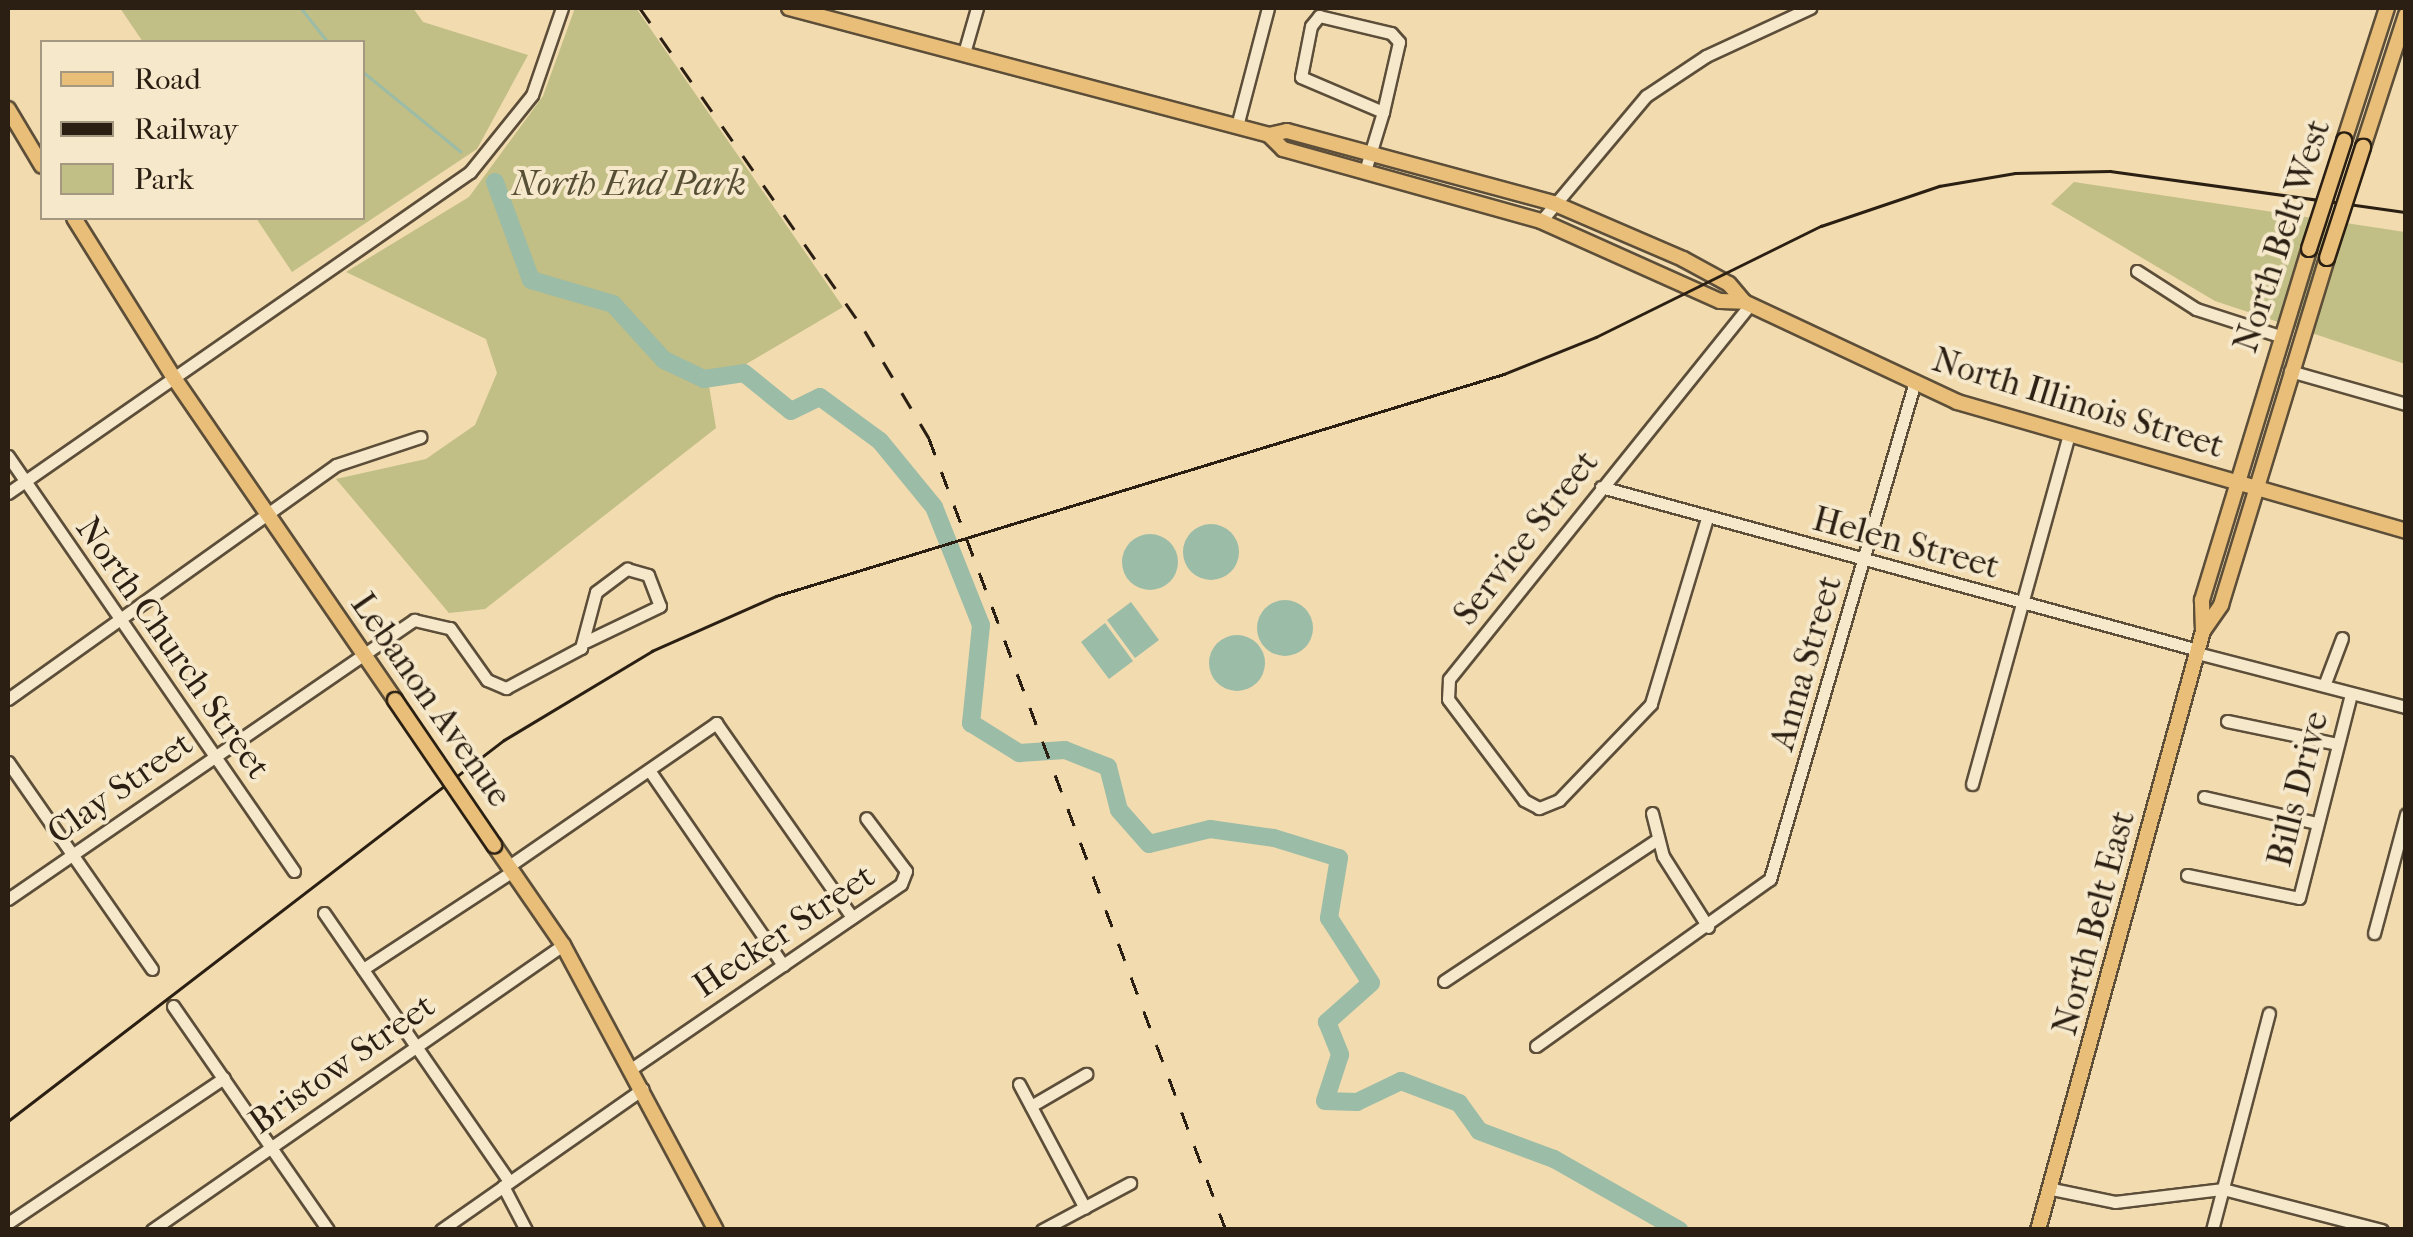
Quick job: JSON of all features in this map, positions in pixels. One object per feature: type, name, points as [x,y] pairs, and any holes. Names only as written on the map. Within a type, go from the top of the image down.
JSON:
[{"type":"main road","name":"North Illinois Street","points":[[789,8],[1238,126],[1269,136],[1283,149],[1541,221],[1720,300],[1747,303],[1914,384],[2068,438],[2406,532]]},
{"type":"main road","name":"North Belt West","points":[[2235,483],[2387,8]]},
{"type":"main road","name":"North Belt West","points":[[2254,488],[2406,15]]},
{"type":"main road","points":[[8,108],[40,163]]},
{"type":"main road","name":"North Illinois Street","points":[[1269,136],[1287,132],[1553,203],[1682,259],[1729,284],[1747,303]]},
{"type":"main road","name":"Lebanon Avenue","points":[[75,220],[174,378],[562,945],[716,1230]]},
{"type":"main road","name":"North Belt East","points":[[2204,631],[2202,600],[2235,483]]},
{"type":"main road","name":"North Belt East","points":[[2038,1230],[2204,631],[2221,604],[2254,488]]},
{"type":"street","points":[[8,492],[470,172],[532,96],[562,8]]},
{"type":"street","points":[[964,53],[976,8]]},
{"type":"street","points":[[1238,126],[1268,8]]},
{"type":"street","points":[[1541,221],[1626,115],[1664,83],[1810,8]]},
{"type":"street","points":[[1366,172],[1382,112],[1398,42],[1391,33],[1319,16],[1311,26],[1301,77],[1382,112]]},
{"type":"street","points":[[2137,270],[2196,309],[2280,336]]},
{"type":"street","name":"Service Street","points":[[1708,518],[1651,704],[1559,800],[1539,808],[1524,800],[1448,699],[1449,679],[1747,303]]},
{"type":"street","points":[[2290,372],[2406,404]]},
{"type":"street","name":"Anna Street","points":[[1536,1046],[1770,880],[1914,384]]},
{"type":"street","points":[[8,699],[336,466],[420,436]]},
{"type":"street","points":[[1972,784],[2068,438]]},
{"type":"street","name":"North Church Street","points":[[8,456],[294,870]]},
{"type":"street","name":"Helen Street","points":[[1601,487],[2402,706]]},
{"type":"street","points":[[627,570],[648,576],[660,606],[605,638],[587,641],[591,596],[627,570]]},
{"type":"street","name":"Clay Street","points":[[8,899],[414,620],[434,621],[450,628],[487,680],[506,688],[587,641]]},
{"type":"street","name":"Bills Drive","points":[[2325,683],[2342,638]]},
{"type":"street","points":[[2402,706],[2406,691]]},
{"type":"street","name":"Bills Drive","points":[[2188,875],[2300,898],[2350,694]]},
{"type":"street","points":[[2227,720],[2336,744]]},
{"type":"street","points":[[364,970],[716,723],[852,917]]},
{"type":"street","points":[[8,762],[152,969]]},
{"type":"street","points":[[649,770],[783,965]]},
{"type":"street","points":[[2204,797],[2318,823]]},
{"type":"street","points":[[1652,813],[1658,839],[1708,927]]},
{"type":"street","points":[[2374,934],[2406,814]]},
{"type":"street","name":"Hecker Street","points":[[631,1069],[901,884],[906,871],[866,818]]},
{"type":"street","points":[[1444,981],[1658,839]]},
{"type":"street","points":[[324,913],[417,1046],[506,1184],[526,1230]]},
{"type":"street","name":"Bristow Street","points":[[152,1230],[562,945]]},
{"type":"street","points":[[174,1006],[328,1230]]},
{"type":"street","points":[[2212,1230],[2269,1014]]},
{"type":"street","points":[[1031,1106],[1086,1074]]},
{"type":"street","points":[[8,1222],[224,1078]]},
{"type":"street","points":[[1019,1084],[1084,1208]]},
{"type":"street","points":[[441,1230],[642,1089]]},
{"type":"street","points":[[1042,1230],[1130,1183]]},
{"type":"street","points":[[2052,1189],[2115,1202],[2223,1189],[2382,1230]]},
{"type":"green space","points":[[120,8],[413,8],[423,22],[528,55],[477,149],[292,272],[257,220],[365,220],[365,40],[142,40]]},
{"type":"green space","name":"North End Park","points":[[575,8],[636,8],[843,307],[709,386],[716,428],[485,609],[449,613],[336,479],[426,459],[475,425],[497,373],[486,339],[346,272],[469,197],[543,96]]},
{"type":"green space","points":[[2074,182],[2405,232],[2405,364],[2215,301],[2051,204]]},
{"type":"shaded area","points":[[1211,524],[1231,532],[1239,552],[1231,572],[1211,580],[1191,572],[1183,552],[1191,532]]},
{"type":"shaded area","points":[[1150,534],[1170,542],[1178,562],[1170,582],[1150,590],[1130,582],[1122,562],[1130,542]]},
{"type":"shaded area","points":[[1285,600],[1305,608],[1313,628],[1305,648],[1285,656],[1265,648],[1257,628],[1265,608]]},
{"type":"shaded area","points":[[1131,602],[1159,640],[1135,658],[1107,620]]},
{"type":"shaded area","points":[[1105,623],[1133,661],[1109,679],[1081,642]]},
{"type":"shaded area","points":[[1237,635],[1257,643],[1265,663],[1257,683],[1237,691],[1217,683],[1209,663],[1217,643]]},
{"type":"waterway","points":[[301,8],[326,40]]},
{"type":"waterway","points":[[365,73],[460,151]]},
{"type":"waterway","points":[[495,182],[531,280],[613,304],[664,360],[704,379],[744,373],[791,411],[820,397],[880,441],[934,507],[981,625],[971,723],[1019,753],[1065,750],[1108,767],[1119,810],[1149,844],[1210,829],[1274,838],[1339,858],[1329,918],[1371,983],[1327,1022],[1340,1055],[1325,1101],[1357,1102],[1401,1081],[1459,1103],[1479,1131],[1554,1159],[1679,1230]]},
{"type":"tram line","points":[[8,1121],[504,740],[652,651],[776,596],[1504,374],[1596,337],[1821,226],[1939,186],[2015,173],[2110,171],[2406,212]]},
{"type":"railway","points":[[640,8],[865,331],[929,438],[1226,1230]]}]
